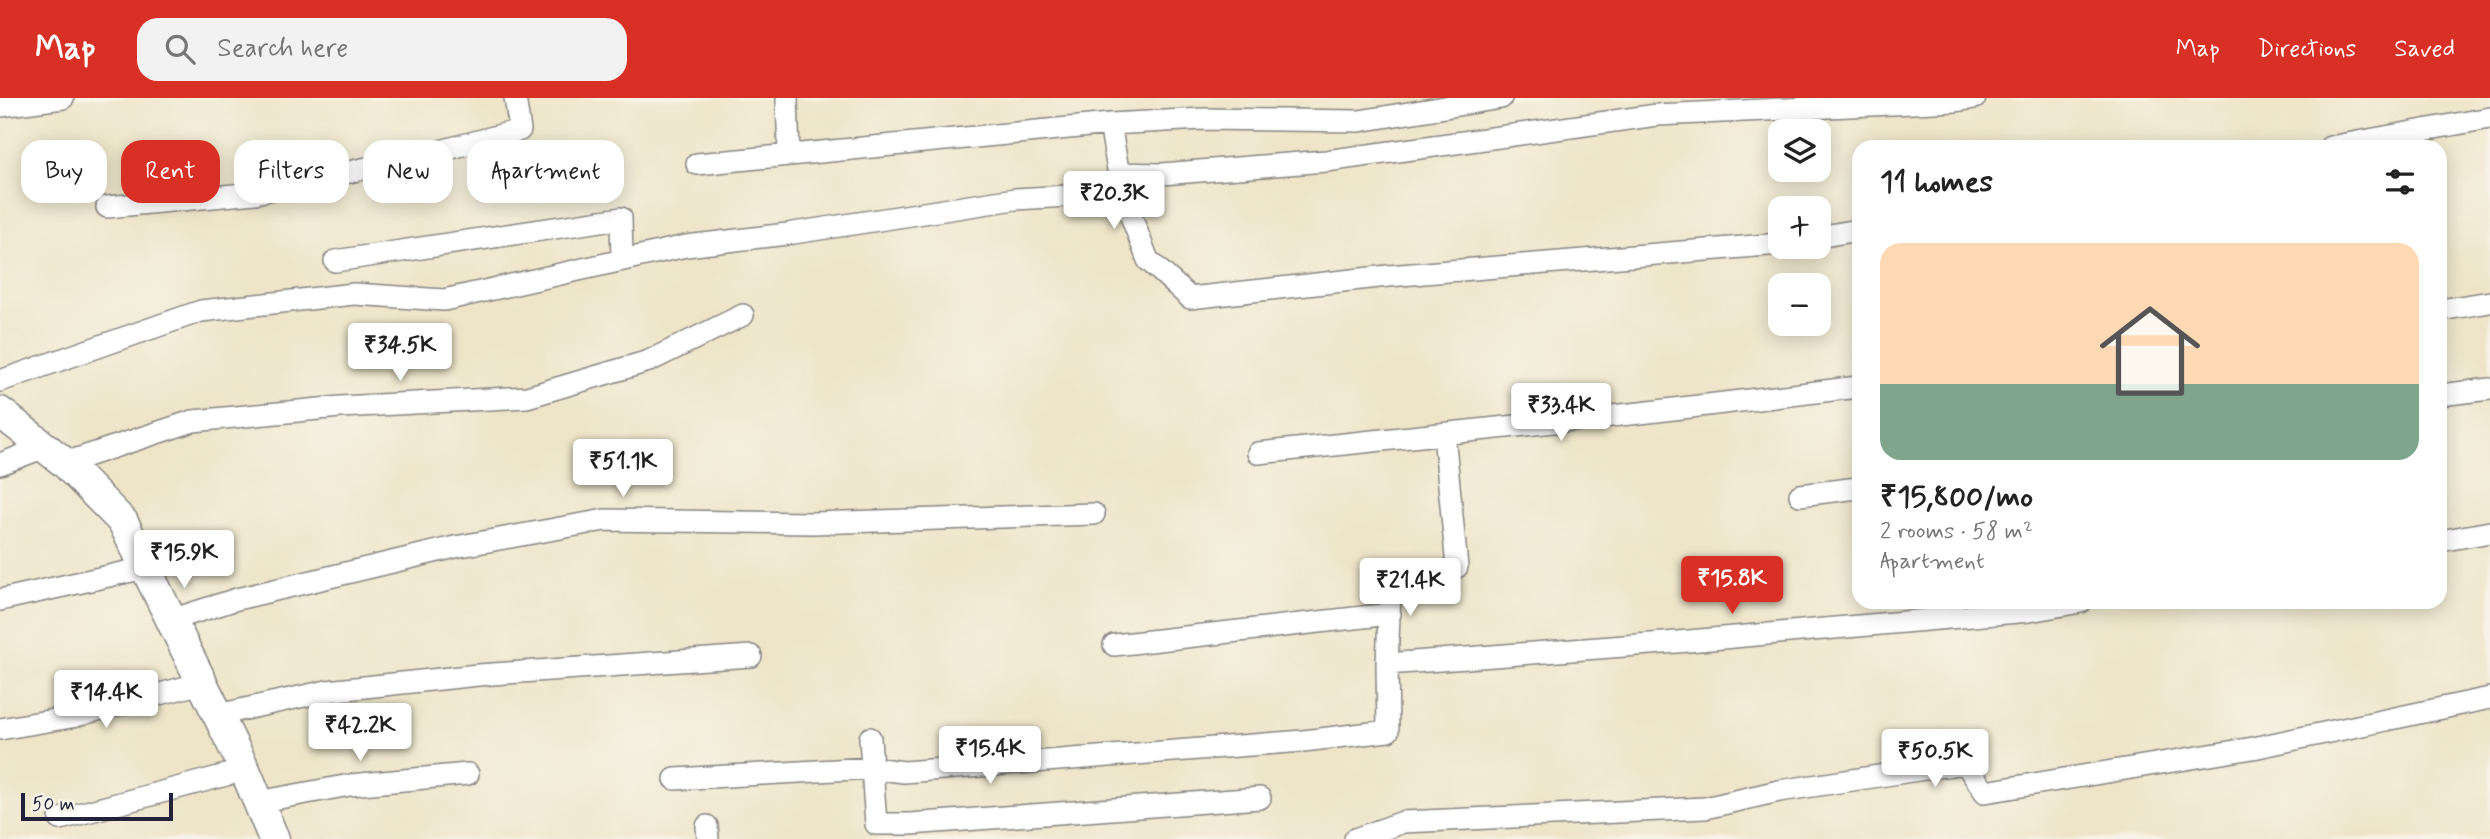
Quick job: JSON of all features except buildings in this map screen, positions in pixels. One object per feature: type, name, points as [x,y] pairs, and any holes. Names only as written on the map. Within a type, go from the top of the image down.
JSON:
[{"type":"street","points":[[0,106],[63,98]]},
{"type":"street","points":[[107,206],[255,193],[508,134],[520,130],[516,98]]},
{"type":"street","points":[[787,98],[789,155]]},
{"type":"street","points":[[697,164],[1110,124],[1203,119],[1359,121],[1501,98]]},
{"type":"street","points":[[0,381],[201,312],[354,294],[444,300],[686,246],[787,234],[1120,183],[1162,174],[1326,161],[1657,115],[1975,98]]},
{"type":"street","points":[[2369,140],[2490,118]]},
{"type":"street","points":[[1110,124],[1120,183],[1148,260],[1190,298],[1388,276],[1768,245]]},
{"type":"street","points":[[335,261],[621,218],[622,260]]},
{"type":"street","points":[[1831,235],[1852,231]]},
{"type":"street","points":[[2447,309],[2490,302]]},
{"type":"street","points":[[0,464],[55,455],[193,422],[340,407],[527,397],[649,361],[743,314]]},
{"type":"street","points":[[1258,453],[1852,388]]},
{"type":"street","points":[[2447,394],[2490,388]]},
{"type":"street","points":[[0,412],[55,455],[123,522],[218,715],[274,839]]},
{"type":"street","points":[[675,779],[872,768],[904,772],[1303,741],[1388,731],[1390,593],[1457,567],[1444,434]]},
{"type":"street","points":[[1800,495],[1852,489]]},
{"type":"street","points":[[171,620],[237,599],[456,547],[605,520],[813,523],[1094,514]]},
{"type":"street","points":[[2447,540],[2490,532]]},
{"type":"street","points":[[0,600],[145,568]]},
{"type":"street","points":[[1387,664],[1677,642],[2041,609]]},
{"type":"street","points":[[1114,645],[1390,614]]},
{"type":"street","points":[[218,715],[327,691],[478,675],[751,656]]},
{"type":"street","points":[[0,729],[71,718],[202,683]]},
{"type":"street","points":[[1355,839],[1403,822],[1705,808],[1779,791],[1965,763],[1985,792],[2253,748],[2490,698]]},
{"type":"street","points":[[870,738],[876,824],[924,823],[1260,798]]},
{"type":"street","points":[[60,819],[244,770]]},
{"type":"street","points":[[258,802],[350,785],[468,774]]}]
